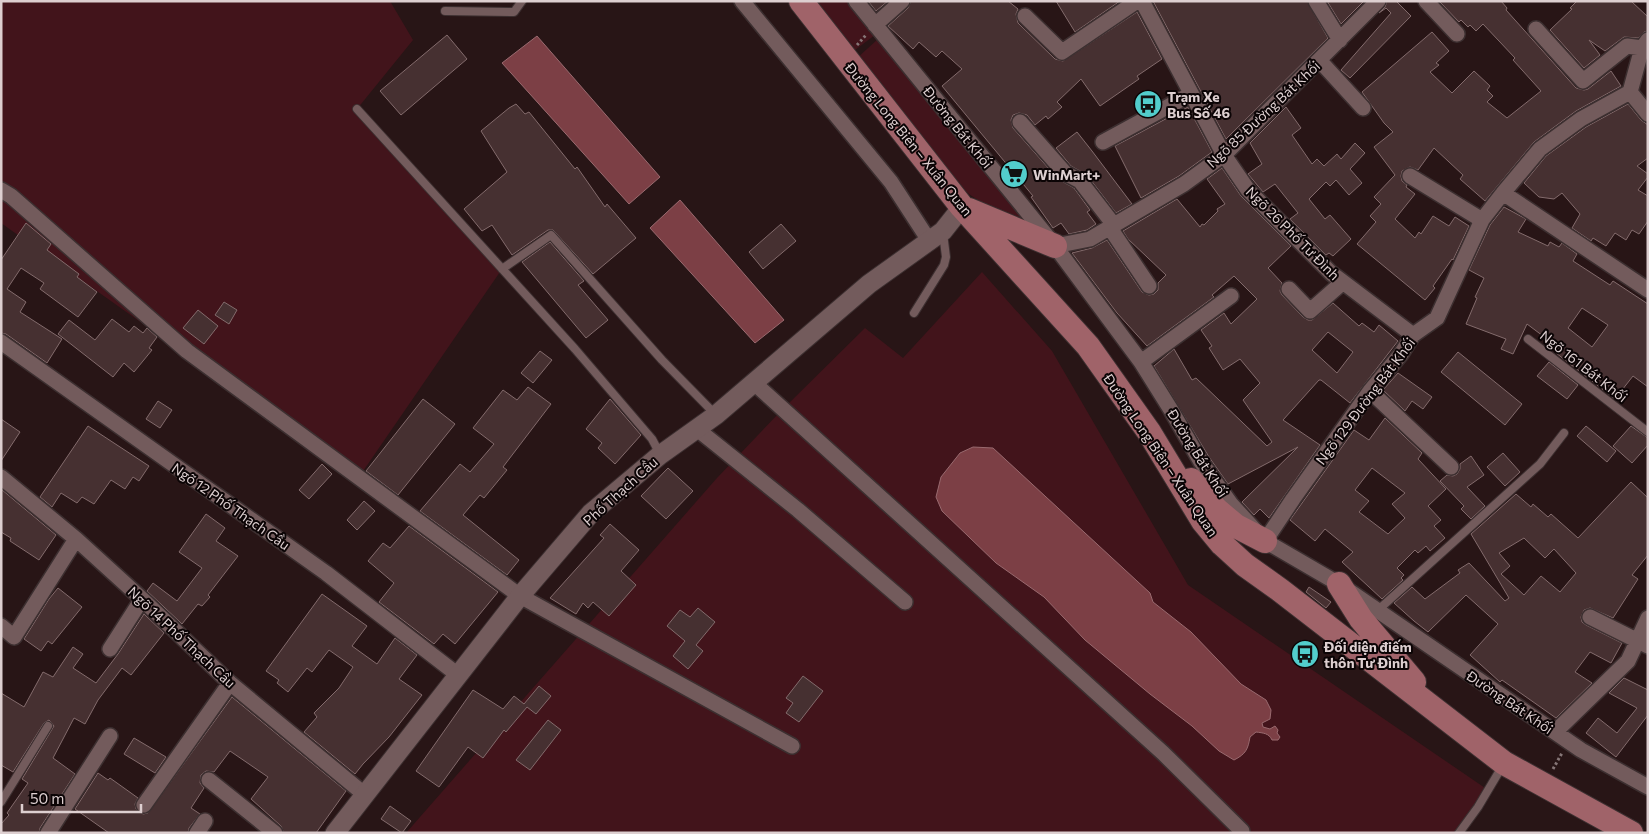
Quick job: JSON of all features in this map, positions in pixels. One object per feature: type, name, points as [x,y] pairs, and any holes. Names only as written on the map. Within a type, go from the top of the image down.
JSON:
[{"type":"main road","name":"Đường Long Biên – Xuân Quan","points":[[801,1],[962,207],[1088,346],[1149,432],[1203,521],[1222,544],[1245,565],[1504,763],[1631,833]]},
{"type":"main road","points":[[962,207],[1055,246]]},
{"type":"main road","points":[[1149,432],[1217,510],[1236,526],[1266,541]]},
{"type":"main road","points":[[1339,584],[1361,619],[1422,692],[1455,724]]},
{"type":"street","points":[[742,1],[936,236]]},
{"type":"street","name":"Đường Bát Khối","points":[[856,1],[1055,246],[1141,362],[1201,462],[1230,504],[1266,541],[1339,584],[1568,741],[1648,787]]},
{"type":"street","points":[[876,25],[902,1]]},
{"type":"street","points":[[1025,16],[1062,52],[1137,1]]},
{"type":"street","name":"Ngõ 26 Phố Tư Đình","points":[[1142,1],[1224,155],[1248,190],[1331,273],[1413,335]]},
{"type":"street","points":[[1316,1],[1340,40]]},
{"type":"street","name":"Ngõ 85 Đường Bát Khối","points":[[1055,246],[1090,239],[1184,184],[1224,155],[1378,1]]},
{"type":"street","points":[[1426,1],[1457,34]]},
{"type":"street","points":[[1536,29],[1583,81],[1627,46],[1645,44],[1630,92],[1648,114]]},
{"type":"street","points":[[1320,60],[1364,108]]},
{"type":"street","name":"Ngõ 129 Đường Bát Khối","points":[[1266,541],[1293,499],[1370,391],[1401,354],[1413,335],[1437,318],[1482,220],[1503,193],[1540,149],[1582,119],[1630,92]]},
{"type":"street","points":[[1103,142],[1191,94]]},
{"type":"street","points":[[1020,122],[1065,173],[1080,181],[1112,226],[1149,286]]},
{"type":"street","points":[[1410,176],[1482,220]]},
{"type":"street","points":[[1,190],[187,351],[520,596],[792,746]]},
{"type":"street","points":[[1503,193],[1648,290]]},
{"type":"street","name":"Phố Thạch Cầu","points":[[334,833],[520,596],[591,513],[660,455],[716,415],[869,284],[936,236],[962,207]]},
{"type":"street","points":[[1288,289],[1310,311],[1343,282]]},
{"type":"street","points":[[1141,362],[1230,296]]},
{"type":"street","name":"Ngõ 12 Phố Thạch Cầu","points":[[1,342],[326,573],[458,675]]},
{"type":"street","points":[[753,382],[1163,753],[1242,831]]},
{"type":"street","points":[[1370,391],[1451,467]]},
{"type":"street","points":[[697,428],[798,510],[905,602]]},
{"type":"street","name":"Ngõ 14 Phố Thạch Cầu","points":[[3,482],[76,539],[230,683],[364,794]]},
{"type":"street","points":[[1,626],[14,637],[76,539]]},
{"type":"street","points":[[110,649],[142,599]]},
{"type":"street","points":[[1590,618],[1643,643]]},
{"type":"street","points":[[1555,732],[1628,661],[1643,643],[1648,618]]},
{"type":"street","points":[[144,805],[230,683]]},
{"type":"street","points":[[48,833],[110,736]]},
{"type":"street","points":[[209,780],[275,833]]},
{"type":"lane","points":[[445,10],[514,12],[522,1]]},
{"type":"lane","points":[[356,109],[576,349],[652,439],[660,455]]},
{"type":"lane","points":[[502,269],[551,235],[662,360],[716,415]]},
{"type":"lane","points":[[914,313],[944,265],[946,257],[936,236]]},
{"type":"lane","name":"Ngõ 161 Bát Khối","points":[[1528,339],[1648,432]]},
{"type":"lane","points":[[1377,611],[1540,464],[1564,434]]},
{"type":"lane","points":[[1,802],[48,726]]},
{"type":"lane","points":[[1459,833],[1478,807],[1504,763]]},
{"type":"path","points":[[844,58],[876,25]]},
{"type":"path","points":[[1545,785],[1568,741]]},
{"type":"shaded area","points":[[1,1],[390,1],[413,40],[357,109],[502,269],[359,477],[1,223]]},
{"type":"shaded area","points":[[812,1],[847,1],[875,35],[851,53]]},
{"type":"shaded area","points":[[537,36],[660,177],[629,204],[502,63]]},
{"type":"shaded area","points":[[878,39],[1040,232],[988,207],[966,192],[856,59]]},
{"type":"shaded area","points":[[680,200],[784,320],[755,343],[650,228]]},
{"type":"shaded area","points":[[982,272],[1052,351],[1188,585],[1488,790],[1459,833],[406,833],[717,478],[780,412],[865,328],[903,358]]},
{"type":"shaded area","points":[[973,447],[993,448],[1150,593],[1153,602],[1191,632],[1241,684],[1266,700],[1271,710],[1270,719],[1262,723],[1263,727],[1270,729],[1275,726],[1280,737],[1278,740],[1272,740],[1263,733],[1256,732],[1250,737],[1244,753],[1234,760],[1219,751],[1192,726],[1085,640],[1044,597],[996,563],[942,511],[936,497],[941,477],[960,453]]},
{"type":"building","points":[[868,1],[888,1],[876,11]]},
{"type":"building","points":[[911,1],[1008,1],[1018,9],[1016,14],[1018,23],[1055,59],[1063,61],[1137,12],[1162,59],[1137,76],[1139,79],[1100,106],[1081,79],[1057,102],[1062,107],[1048,119],[1046,116],[1035,125],[1027,115],[1019,113],[1013,115],[1011,120],[1013,128],[1058,179],[1074,188],[1090,210],[1087,212],[1096,224],[1087,230],[1069,234],[1061,223],[1053,228],[1031,197],[1033,196],[942,86],[962,69],[942,51],[936,57],[919,42],[913,49],[888,26],[908,8]]},
{"type":"building","points":[[1056,1],[1120,1],[1075,32]]},
{"type":"building","points":[[1153,1],[1307,1],[1328,38],[1226,139]]},
{"type":"building","points":[[1327,1],[1364,1],[1341,24]]},
{"type":"building","points":[[1387,1],[1396,1],[1411,16],[1350,78],[1341,70],[1391,13],[1386,8],[1379,13],[1385,7]]},
{"type":"building","points":[[1439,1],[1501,1],[1507,8],[1506,10],[1576,88],[1588,89],[1611,71],[1621,86],[1576,111],[1534,142],[1485,201],[1460,179],[1463,175],[1434,148],[1418,170],[1410,167],[1402,171],[1402,181],[1415,194],[1395,219],[1415,238],[1419,232],[1421,234],[1433,216],[1449,226],[1455,217],[1469,226],[1453,260],[1425,300],[1357,244],[1376,222],[1370,216],[1381,204],[1374,197],[1395,175],[1374,147],[1393,132],[1384,123],[1362,92],[1432,32],[1449,51],[1436,63],[1439,65],[1430,72],[1452,93],[1474,71],[1490,86],[1487,90],[1493,96],[1487,102],[1507,118],[1541,91],[1513,60],[1515,58],[1483,24],[1476,31],[1470,25],[1468,27],[1461,20],[1459,22]]},
{"type":"building","points":[[1577,1],[1631,1],[1648,17],[1648,31],[1638,38],[1624,37],[1605,51],[1589,40],[1600,55],[1584,68],[1550,30],[1572,9],[1570,8]]},
{"type":"building","points":[[447,35],[467,59],[401,115],[380,91]]},
{"type":"building","points":[[516,104],[525,114],[529,112],[575,169],[577,167],[605,207],[607,204],[636,238],[593,274],[553,230],[548,230],[512,255],[492,225],[482,231],[464,209],[507,172],[481,131]]},
{"type":"building","points":[[1628,104],[1641,120],[1648,125],[1648,158],[1637,166],[1648,174],[1648,177],[1638,190],[1648,196],[1648,221],[1639,234],[1632,230],[1626,240],[1615,233],[1606,246],[1593,238],[1591,241],[1572,228],[1580,214],[1562,193],[1554,199],[1539,197],[1524,183],[1546,156],[1586,127]]},
{"type":"building","points":[[1188,107],[1212,152],[1179,176],[1141,198],[1115,146]]},
{"type":"building","points":[[1286,107],[1301,128],[1292,135],[1312,164],[1317,159],[1324,166],[1337,154],[1341,159],[1355,143],[1365,153],[1350,169],[1362,183],[1349,195],[1336,180],[1330,186],[1326,182],[1309,199],[1325,219],[1330,215],[1351,239],[1333,256],[1329,253],[1326,255],[1290,219],[1298,213],[1275,184],[1263,192],[1248,174],[1262,164],[1250,143]]},
{"type":"building","points":[[1077,132],[1132,204],[1116,213],[1087,175],[1071,166],[1056,148]]},
{"type":"building","points":[[1222,168],[1241,196],[1291,246],[1268,268],[1282,283],[1280,291],[1282,295],[1303,317],[1312,320],[1333,303],[1359,326],[1362,323],[1374,332],[1379,325],[1398,341],[1350,403],[1319,380],[1283,420],[1320,445],[1269,518],[1260,509],[1254,515],[1242,502],[1298,447],[1228,484],[1209,457],[1154,366],[1174,349],[1192,380],[1196,378],[1267,446],[1272,442],[1243,400],[1260,383],[1240,359],[1223,370],[1209,348],[1212,346],[1201,330],[1224,313],[1231,324],[1257,299],[1234,276],[1212,295],[1214,297],[1147,346],[1117,313],[1072,253],[1092,248],[1107,240],[1142,292],[1149,295],[1154,294],[1158,290],[1158,283],[1166,275],[1128,239],[1123,231],[1177,199],[1200,227],[1202,224],[1204,225],[1218,211],[1217,209],[1225,204],[1207,179]],"holes":[[[1328,332],[1353,352],[1337,373],[1312,350]]]},
{"type":"building","points":[[1504,207],[1526,219],[1518,232],[1548,246],[1550,242],[1559,247],[1562,243],[1577,254],[1573,261],[1610,285],[1613,281],[1648,304],[1648,387],[1633,376],[1615,399],[1556,353],[1558,351],[1553,347],[1555,345],[1527,324],[1513,354],[1501,349],[1506,339],[1466,324],[1484,278],[1469,270],[1490,225]],"holes":[[[1582,308],[1608,325],[1592,347],[1568,328]]]},
{"type":"building","points":[[26,223],[51,244],[47,250],[79,274],[77,277],[97,292],[78,317],[40,289],[44,283],[21,268],[7,289],[26,302],[20,312],[62,339],[47,363],[6,334],[1,333],[1,260]]},
{"type":"building","points":[[781,224],[796,241],[763,269],[749,252]]},
{"type":"building","points":[[550,242],[584,281],[578,285],[608,320],[586,338],[522,262]]},
{"type":"building","points":[[224,302],[237,310],[229,324],[215,315]]},
{"type":"building","points":[[198,310],[218,326],[204,344],[183,328]]},
{"type":"building","points":[[112,319],[129,332],[134,326],[143,333],[147,328],[157,337],[149,348],[152,350],[134,372],[124,363],[113,377],[58,334],[69,320],[95,340]]},
{"type":"building","points":[[540,351],[552,360],[533,383],[521,373]]},
{"type":"building","points":[[1458,352],[1522,404],[1505,425],[1441,372]]},
{"type":"building","points":[[1549,362],[1578,385],[1567,399],[1537,376]]},
{"type":"building","points":[[1398,373],[1432,397],[1423,409],[1412,401],[1405,411],[1383,390]]},
{"type":"building","points":[[528,387],[551,404],[503,467],[507,470],[484,498],[480,495],[463,515],[519,560],[507,575],[420,511],[460,464],[470,472],[494,444],[473,428],[503,390],[517,400]]},
{"type":"building","points":[[423,399],[455,424],[398,495],[366,471]]},
{"type":"building","points":[[610,399],[641,435],[615,464],[598,448],[602,443],[586,429]]},
{"type":"building","points":[[158,401],[172,410],[160,428],[146,419]]},
{"type":"building","points":[[1385,418],[1422,453],[1418,459],[1446,489],[1428,506],[1441,520],[1434,526],[1445,538],[1430,551],[1426,546],[1418,553],[1415,550],[1397,568],[1404,575],[1401,578],[1403,580],[1382,599],[1342,562],[1353,552],[1325,529],[1315,541],[1290,520],[1354,430],[1369,440]],"holes":[[[1372,468],[1405,493],[1392,504],[1405,518],[1388,534],[1359,512],[1369,501],[1355,490]]]},
{"type":"building","points":[[1,419],[20,432],[1,461]]},
{"type":"building","points":[[88,426],[149,466],[139,481],[133,477],[125,489],[111,480],[94,504],[82,497],[77,503],[61,493],[52,507],[40,497]]},
{"type":"building","points":[[1586,426],[1616,451],[1607,462],[1577,436]]},
{"type":"building","points":[[1631,426],[1648,438],[1648,445],[1632,463],[1613,446]]},
{"type":"building","points":[[1503,453],[1520,472],[1505,486],[1487,467]]},
{"type":"building","points":[[1471,456],[1484,475],[1467,487],[1485,506],[1471,519],[1461,509],[1464,506],[1440,481],[1447,475],[1453,476],[1457,474],[1460,464]]},
{"type":"building","points":[[322,464],[332,474],[309,499],[299,490]]},
{"type":"building","points":[[668,468],[693,491],[666,519],[641,496]]},
{"type":"building","points":[[1631,482],[1648,498],[1648,555],[1632,575],[1638,579],[1613,618],[1590,608],[1584,610],[1581,617],[1582,622],[1586,625],[1622,643],[1611,663],[1590,652],[1575,672],[1592,683],[1556,718],[1502,680],[1500,682],[1470,655],[1498,624],[1466,595],[1428,632],[1394,603],[1412,587],[1425,599],[1460,573],[1458,570],[1469,563],[1505,601],[1509,598],[1471,534],[1516,494],[1531,507],[1533,504],[1548,517],[1551,514],[1578,538]],"holes":[[[1524,538],[1545,558],[1554,549],[1576,573],[1560,592],[1541,576],[1524,595],[1501,574],[1510,566],[1499,553]]]},
{"type":"building","points":[[1,489],[56,535],[39,560],[10,541],[11,538],[1,532]]},
{"type":"building","points":[[364,501],[375,511],[357,530],[347,520]]},
{"type":"building","points":[[206,514],[225,528],[216,541],[238,556],[208,595],[210,597],[202,606],[198,604],[182,624],[147,591],[153,583],[177,601],[202,568],[179,552]]},
{"type":"building","points":[[610,524],[639,550],[621,571],[636,585],[609,616],[593,602],[588,608],[583,603],[576,614],[550,598],[604,538],[600,535]]},
{"type":"building","points":[[409,526],[498,592],[455,644],[443,634],[434,644],[379,602],[394,583],[368,561],[383,543],[390,548]]},
{"type":"building","points":[[1309,587],[1331,602],[1326,608],[1306,592]]},
{"type":"building","points":[[58,588],[82,607],[52,644],[48,641],[41,651],[24,639]]},
{"type":"building","points":[[322,594],[367,626],[352,646],[377,664],[395,638],[417,655],[399,679],[422,695],[389,737],[355,774],[304,732],[317,717],[314,713],[339,688],[353,667],[329,650],[312,672],[307,668],[288,692],[277,683],[279,680],[266,671]]},
{"type":"building","points":[[698,608],[715,622],[696,645],[703,651],[688,669],[673,656],[685,641],[667,626],[680,610],[690,617]]},
{"type":"building","points":[[144,614],[164,633],[131,675],[122,668],[98,700],[85,724],[74,718],[53,758],[75,774],[40,828],[39,833],[1,833],[1,824],[9,815],[7,813],[28,783],[22,779],[54,726],[49,720],[44,723],[13,772],[1,765],[1,693],[24,707],[43,672],[53,677],[73,647],[83,654],[73,668],[96,683]]},
{"type":"building","points":[[803,676],[823,691],[799,722],[786,713],[793,703],[786,698]]},
{"type":"building","points":[[1624,678],[1648,690],[1648,715],[1616,757],[1586,733],[1598,718],[1617,733],[1637,708],[1609,693]]},
{"type":"building","points":[[539,686],[551,696],[536,714],[527,707],[506,732],[504,730],[483,758],[468,747],[439,787],[416,771],[473,690],[503,709],[514,696],[524,704]]},
{"type":"building","points":[[232,697],[346,791],[316,833],[284,833],[281,826],[251,799],[268,777],[230,751],[214,772],[206,771],[201,775],[200,783],[204,788],[191,808],[200,814],[189,828],[188,833],[109,833],[75,809],[98,773],[108,780],[110,778],[138,798],[135,804],[136,809],[143,814],[148,813]]},
{"type":"building","points":[[548,720],[561,730],[530,770],[516,760]]},
{"type":"building","points":[[134,738],[166,757],[155,773],[124,754]]},
{"type":"building","points":[[390,806],[411,821],[402,833],[381,819]]},
{"type":"place","name":"Trạm Xe Bus Số 46","points":[[1148,104]]},
{"type":"place","name":"WinMart+","points":[[1014,174]]},
{"type":"place","name":"Đối diện điếm thôn Tư Đình","points":[[1305,654]]}]
